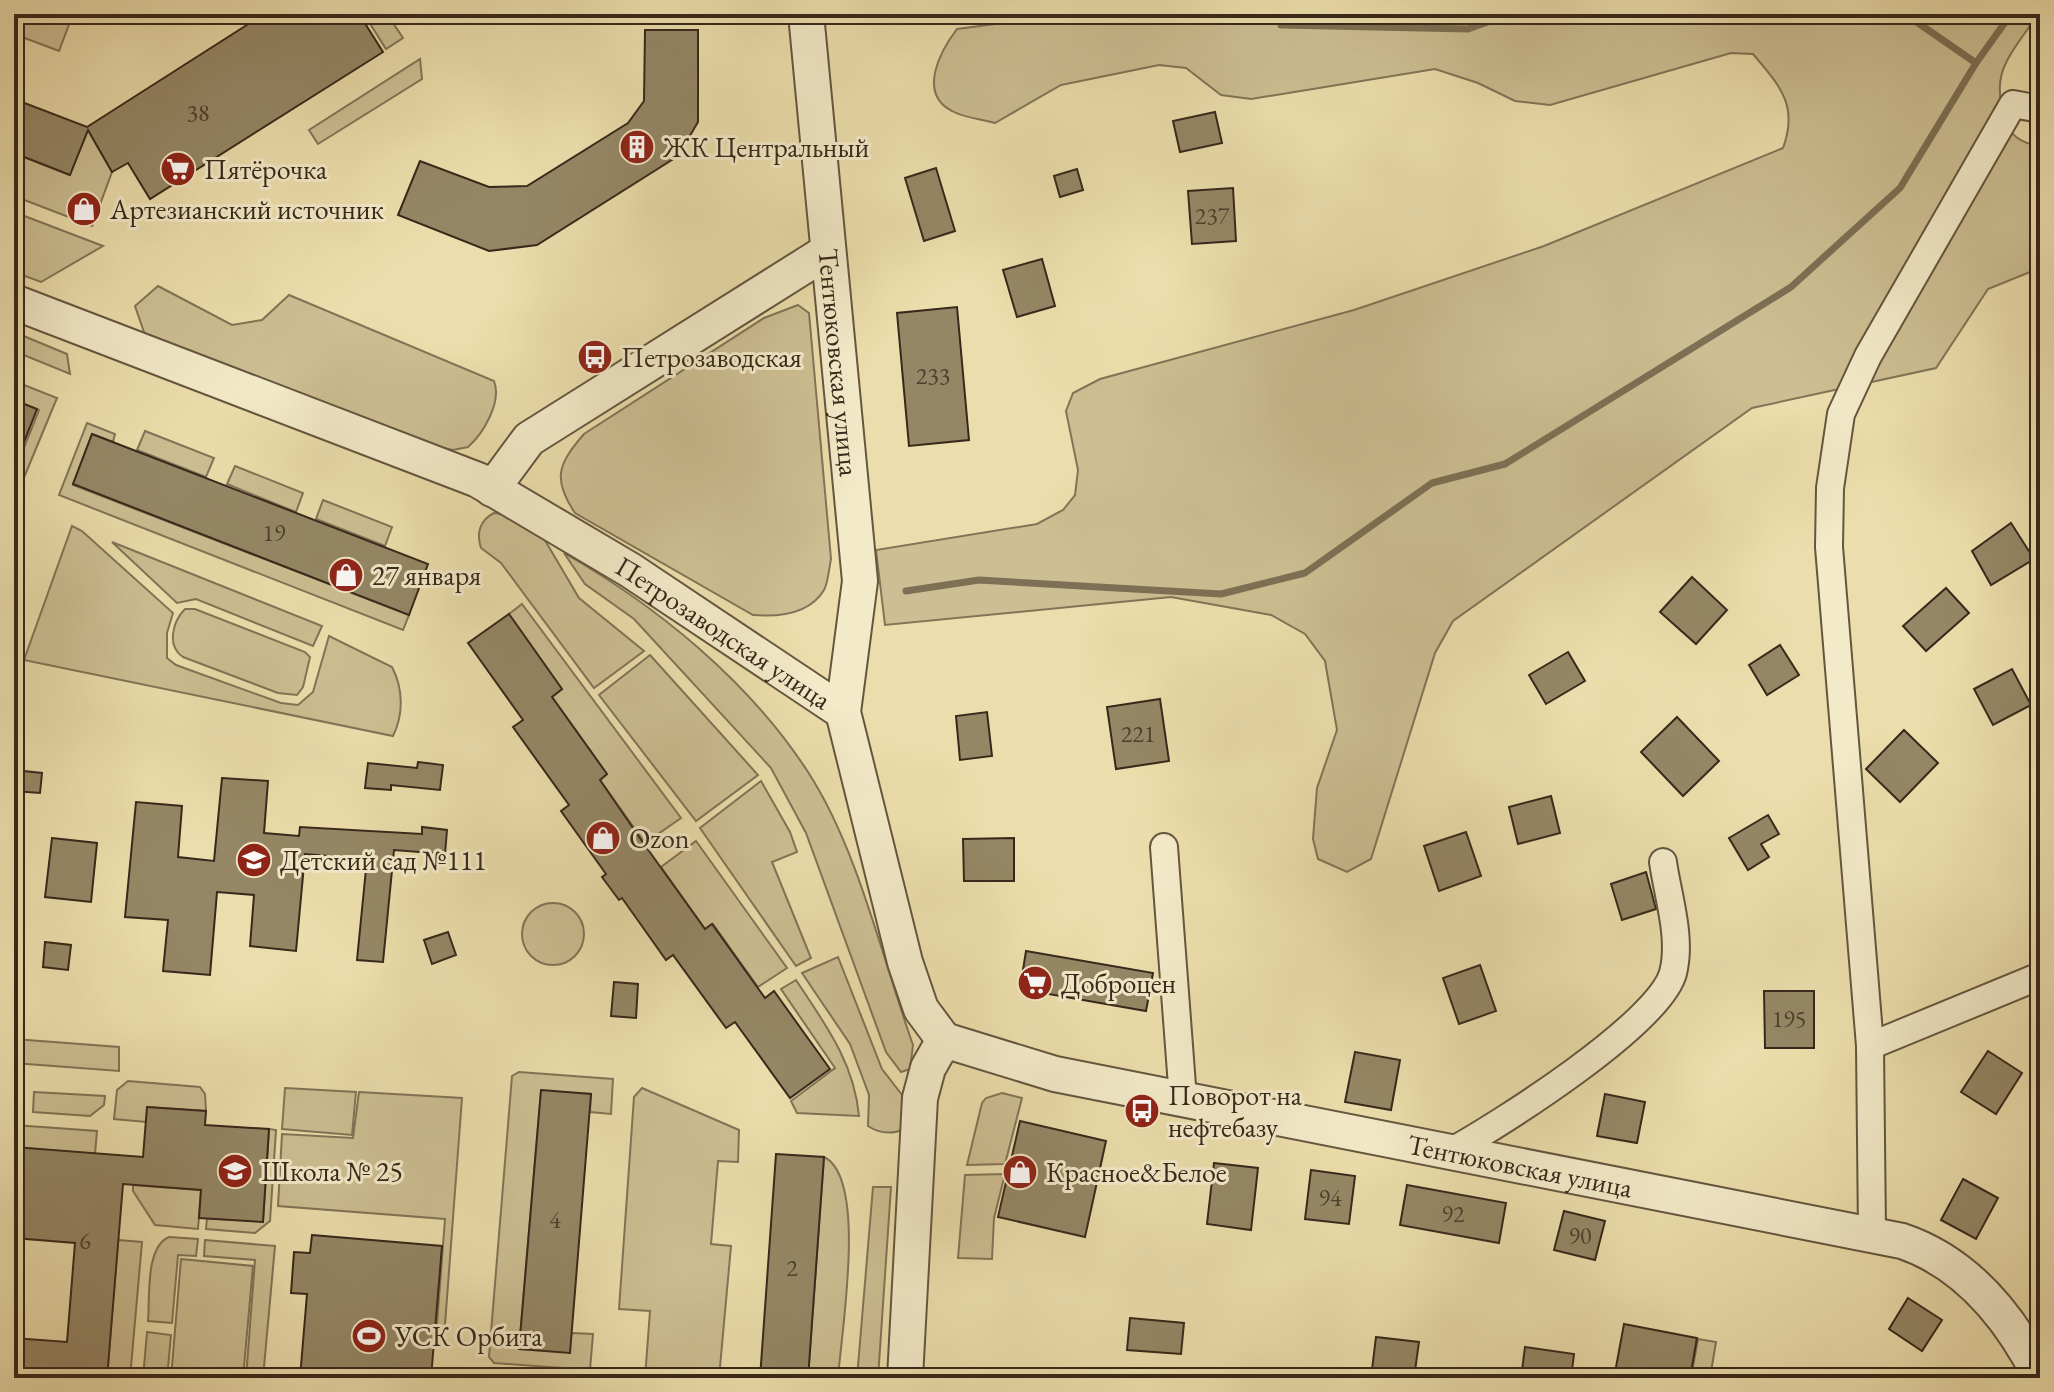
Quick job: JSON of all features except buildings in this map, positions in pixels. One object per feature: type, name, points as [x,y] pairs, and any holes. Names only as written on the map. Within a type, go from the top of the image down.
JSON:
[{"type":"street","name":"Тентюковская улица","points":[[806,14],[860,581],[843,712]]},
{"type":"street","points":[[1872,1233],[1870,1046],[1829,547],[1830,488],[1841,414],[1868,356],[2013,104],[2040,109]]},
{"type":"street","points":[[492,489],[529,439],[828,251]]},
{"type":"street","name":"Петрозаводская улица","points":[[14,302],[462,474],[630,570],[843,712],[905,962],[921,1009],[944,1040]]},
{"type":"street","points":[[1164,847],[1183,1099]]},
{"type":"street","points":[[1450,1152],[1508,1120],[1569,1076],[1662,998],[1673,974],[1676,948],[1663,862]]},
{"type":"street","points":[[1870,1046],[2040,976]]},
{"type":"street","name":"Тентюковская улица","points":[[944,1040],[1055,1074],[1872,1233],[1930,1252],[1975,1284],[1996,1306],[2039,1373]]},
{"type":"street","points":[[905,1378],[920,1098],[928,1068],[944,1040]]},
{"type":"shaded area","points":[[14,14],[73,14],[59,51],[14,34]]},
{"type":"shaded area","points":[[364,14],[387,14],[403,38],[386,49]]},
{"type":"shaded area","points":[[1072,14],[2038,14],[2004,67],[2000,94],[2011,132],[2022,141],[2040,145],[2040,268],[1988,289],[1936,368],[1752,408],[1453,621],[1435,653],[1371,859],[1347,872],[1318,859],[1313,839],[1317,788],[1337,730],[1325,661],[1305,634],[1271,615],[1171,597],[885,625],[876,550],[1037,524],[1063,510],[1075,495],[1078,470],[1066,411],[1073,393],[1100,379],[1354,310],[1544,246],[1783,148],[1789,120],[1784,96],[1753,54],[1731,53],[1550,105],[1515,101],[1478,83],[1435,69],[1251,99],[1221,95],[1186,68],[1159,65],[1061,85],[995,123],[952,111],[936,94],[935,71],[957,29]]},
{"type":"shaded area","points":[[420,59],[422,79],[318,144],[309,130]]},
{"type":"shaded area","points":[[88,130],[112,172],[92,226],[14,196],[14,153],[69,175]]},
{"type":"shaded area","points":[[14,212],[103,246],[41,282],[14,272]]},
{"type":"shaded area","points":[[158,286],[232,325],[262,320],[289,295],[494,381],[494,407],[480,434],[468,447],[453,450],[439,447],[145,335],[135,306]]},
{"type":"shaded area","points":[[798,305],[809,313],[831,559],[825,587],[810,605],[782,615],[753,615],[575,513],[563,491],[561,472],[568,454],[584,434],[764,318]]},
{"type":"shaded area","points":[[14,332],[67,354],[70,374],[14,351]]},
{"type":"shaded area","points":[[14,381],[57,398],[23,480],[14,484],[14,465],[17,465],[39,410],[14,400]]},
{"type":"shaded area","points":[[87,423],[115,434],[113,442],[92,434],[73,485],[409,615],[403,630],[59,495]]},
{"type":"shaded area","points":[[145,431],[214,458],[206,477],[137,450]]},
{"type":"shaded area","points":[[235,466],[303,493],[296,512],[227,484]]},
{"type":"shaded area","points":[[323,500],[392,527],[385,546],[316,519]]},
{"type":"shaded area","points":[[494,513],[510,515],[543,537],[579,598],[644,651],[594,688],[501,563],[481,548],[480,528],[485,519]]},
{"type":"shaded area","points":[[72,526],[82,531],[173,613],[167,633],[167,658],[176,665],[281,703],[298,705],[313,692],[329,636],[392,667],[401,701],[393,736],[24,660]]},
{"type":"shaded area","points":[[112,542],[322,626],[313,646],[196,599],[177,603]]},
{"type":"shaded area","points":[[564,553],[633,597],[699,648],[758,707],[808,772],[841,835],[868,905],[913,1045],[910,1069],[901,1072],[886,1052],[806,833],[771,768],[634,619],[585,584]]},
{"type":"shaded area","points":[[522,604],[681,818],[645,843],[600,780],[607,774],[552,697],[562,689],[509,614]]},
{"type":"shaded area","points":[[185,609],[195,609],[305,652],[310,657],[303,687],[297,695],[278,693],[183,657],[174,647],[173,633]]},
{"type":"shaded area","points":[[650,655],[758,775],[696,821],[599,695]]},
{"type":"shaded area","points":[[761,781],[790,832],[797,852],[772,862],[811,958],[796,966],[700,828]]},
{"type":"shaded area","points":[[696,841],[787,968],[758,987],[713,924],[705,929],[661,867]]},
{"type":"shaded area","points":[[553,903],[565,905],[575,912],[582,922],[582,946],[575,956],[565,963],[553,965],[541,963],[531,956],[524,946],[522,934],[524,922],[531,912],[541,905]]},
{"type":"shaded area","points":[[838,957],[882,1069],[906,1100],[905,1129],[886,1132],[868,1126],[869,1095],[850,1044],[802,973]]},
{"type":"shaded area","points":[[796,980],[845,1061],[859,1116],[797,1113],[791,1101],[835,1068],[781,989]]},
{"type":"shaded area","points":[[14,1039],[119,1047],[119,1071],[14,1063]]},
{"type":"shaded area","points":[[519,1072],[613,1079],[611,1114],[590,1112],[591,1094],[541,1091],[519,1348],[572,1333],[593,1334],[590,1370],[494,1363],[489,1357],[512,1076]]},
{"type":"shaded area","points":[[128,1081],[200,1087],[205,1094],[206,1111],[148,1107],[146,1122],[114,1119],[117,1090]]},
{"type":"shaded area","points":[[285,1088],[356,1092],[352,1135],[282,1129]]},
{"type":"shaded area","points":[[642,1088],[739,1130],[738,1162],[718,1161],[711,1244],[731,1246],[719,1378],[645,1378],[650,1311],[619,1309],[634,1097]]},
{"type":"shaded area","points":[[34,1092],[105,1096],[104,1105],[90,1116],[33,1112]]},
{"type":"shaded area","points":[[359,1092],[462,1098],[444,1338],[436,1337],[445,1219],[278,1206],[282,1134],[353,1138]]},
{"type":"shaded area","points":[[1002,1093],[1022,1098],[1005,1164],[967,1165],[982,1103],[986,1098]]},
{"type":"shaded area","points":[[14,1125],[97,1131],[95,1154],[14,1147]]},
{"type":"shaded area","points":[[269,1129],[276,1130],[270,1221],[255,1233],[206,1229],[207,1218],[263,1221]]},
{"type":"shaded area","points":[[824,1157],[837,1171],[845,1194],[849,1259],[838,1378],[808,1378]]},
{"type":"shaded area","points":[[1005,1174],[994,1218],[992,1259],[958,1258],[965,1175]]},
{"type":"shaded area","points":[[133,1185],[201,1190],[198,1229],[155,1225],[133,1191]]},
{"type":"shaded area","points":[[873,1187],[891,1187],[878,1378],[857,1378]]},
{"type":"shaded area","points":[[169,1237],[198,1239],[196,1256],[178,1255],[172,1323],[148,1321],[152,1262],[161,1243]]},
{"type":"shaded area","points":[[118,1240],[142,1242],[130,1378],[107,1378]]},
{"type":"shaded area","points":[[205,1240],[275,1246],[263,1378],[246,1378],[255,1260],[204,1256]]},
{"type":"shaded area","points":[[181,1259],[253,1266],[243,1378],[171,1378]]},
{"type":"shaded area","points":[[147,1332],[171,1335],[167,1378],[143,1378]]},
{"type":"shaded area","points":[[1698,1339],[1716,1342],[1710,1378],[1691,1378]]},
{"type":"waterway","points":[[1281,25],[1468,29],[1510,14]]},
{"type":"waterway","points":[[1905,14],[1976,63]]},
{"type":"waterway","points":[[906,591],[979,580],[1221,594],[1305,573],[1432,483],[1505,464],[1791,287],[1900,188],[1976,63],[2011,14]]},
{"type":"place","name":"ЖК Центральный","points":[[637,147]]},
{"type":"place","name":"Пятёрочка","points":[[178,169]]},
{"type":"place","name":"Артезианский источник","points":[[84,209]]},
{"type":"place","name":"Петрозаводская","points":[[595,357]]},
{"type":"place","name":"27 января","points":[[346,575]]},
{"type":"place","name":"Ozon","points":[[603,838]]},
{"type":"place","name":"Детский сад №111","points":[[254,860]]},
{"type":"place","name":"Доброцен","points":[[1035,983]]},
{"type":"place","name":"Поворот на нефтебазу","points":[[1142,1111]]},
{"type":"place","name":"Школа № 25","points":[[235,1171]]},
{"type":"place","name":"Красное&Белое","points":[[1020,1172]]},
{"type":"place","name":"УСК Орбита","points":[[369,1336]]}]
